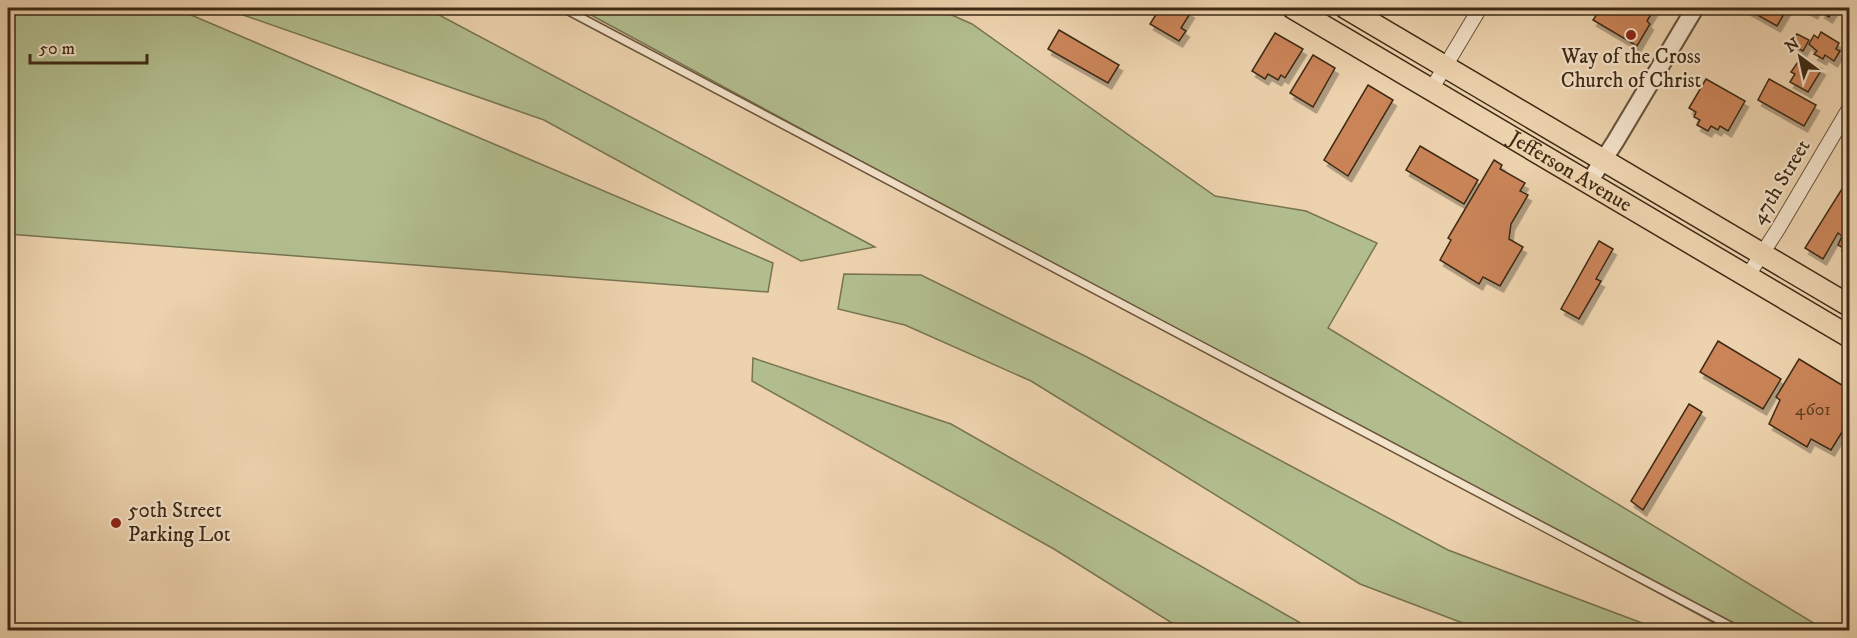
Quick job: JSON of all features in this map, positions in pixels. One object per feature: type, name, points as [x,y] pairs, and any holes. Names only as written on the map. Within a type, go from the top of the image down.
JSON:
[{"type":"main road","name":"Jefferson Avenue","points":[[1293,8],[1850,337]]},
{"type":"main road","name":"Jefferson Avenue","points":[[1346,8],[1850,306]]},
{"type":"street","points":[[1431,90],[1480,8]]},
{"type":"street","points":[[1589,182],[1695,8]]},
{"type":"street","name":"47th Street","points":[[1747,277],[1850,107]]},
{"type":"lane","points":[[563,8],[1738,630]]},
{"type":"green space","points":[[8,8],[160,8],[184,12],[773,263],[768,292],[8,234]]},
{"type":"green space","points":[[223,8],[426,8],[875,247],[801,261],[544,120]]},
{"type":"green space","points":[[578,8],[936,8],[972,24],[1215,196],[1306,211],[1377,243],[1328,328],[1825,630],[1727,630]]},
{"type":"green space","points":[[844,274],[921,275],[1087,357],[1448,550],[1656,630],[1481,630],[1360,584],[1031,381],[905,325],[838,309]]},
{"type":"green space","points":[[753,358],[951,424],[1313,630],[1183,630],[1054,549],[752,381]]},
{"type":"building","points":[[1160,8],[1183,8],[1191,12],[1181,28],[1186,31],[1179,41],[1150,24]]},
{"type":"building","name":"Way of the Cross Church of Christ","points":[[1601,8],[1655,8],[1647,21],[1650,24],[1637,46],[1593,20]]},
{"type":"building","points":[[1745,8],[1785,8],[1787,9],[1777,26]]},
{"type":"building","points":[[1805,8],[1817,8],[1814,13]]},
{"type":"building","points":[[1823,8],[1834,9],[1829,17],[1821,12]]},
{"type":"building","points":[[1059,30],[1119,65],[1108,83],[1048,49]]},
{"type":"building","points":[[1821,32],[1839,43],[1836,49],[1840,51],[1834,61],[1825,55],[1823,59],[1814,54],[1817,51],[1809,44],[1814,35],[1818,38]]},
{"type":"building","points":[[1275,33],[1303,49],[1285,78],[1281,75],[1278,80],[1268,74],[1265,79],[1252,71]]},
{"type":"building","points":[[1797,34],[1809,40],[1803,51],[1790,44]]},
{"type":"building","points":[[1313,55],[1335,68],[1313,107],[1290,93]]},
{"type":"building","points":[[1800,59],[1803,61],[1805,59],[1822,69],[1808,92],[1790,82],[1795,74],[1791,72]]},
{"type":"building","points":[[1706,79],[1745,101],[1728,131],[1720,126],[1718,130],[1711,126],[1708,131],[1697,125],[1700,120],[1694,117],[1696,112],[1689,108]]},
{"type":"building","points":[[1769,79],[1816,105],[1804,126],[1758,100]]},
{"type":"building","points":[[1368,85],[1393,100],[1348,176],[1324,160]]},
{"type":"building","points":[[1420,146],[1478,180],[1464,204],[1406,170]]},
{"type":"building","points":[[1494,160],[1502,165],[1500,169],[1525,183],[1520,191],[1528,195],[1511,224],[1509,239],[1523,247],[1500,286],[1483,277],[1479,284],[1440,260],[1451,240],[1448,238]]},
{"type":"building","points":[[1850,176],[1850,252],[1838,245],[1842,236],[1838,233],[1823,259],[1805,248]]},
{"type":"building","points":[[1599,241],[1613,249],[1596,279],[1601,281],[1579,319],[1561,309]]},
{"type":"building","points":[[1718,341],[1781,379],[1763,409],[1700,372]]},
{"type":"building","points":[[1799,359],[1850,390],[1850,419],[1831,450],[1811,439],[1807,447],[1769,424],[1780,400],[1776,397]]},
{"type":"building","points":[[1689,404],[1702,412],[1643,510],[1631,501]]},
{"type":"place","name":"Way of the Cross Church of Christ","points":[[1631,35]]},
{"type":"place","name":"50th Street Parking Lot","points":[[116,523]]}]
